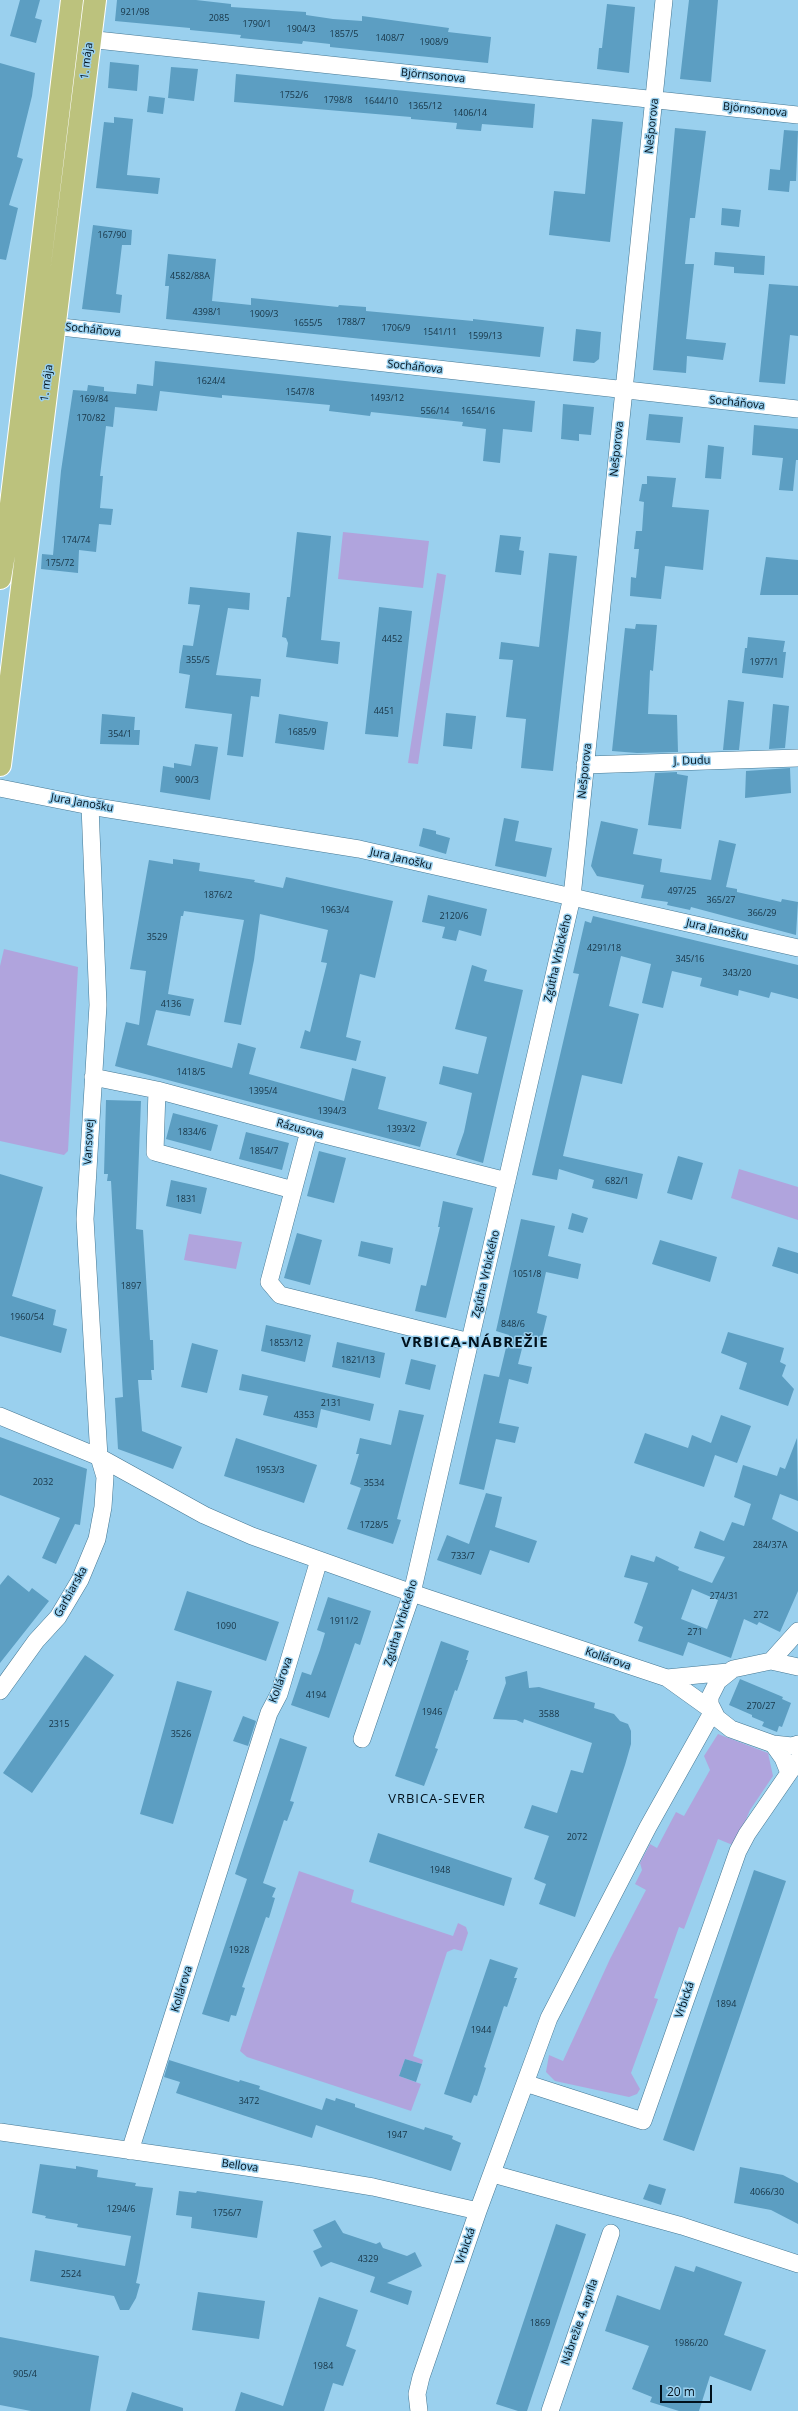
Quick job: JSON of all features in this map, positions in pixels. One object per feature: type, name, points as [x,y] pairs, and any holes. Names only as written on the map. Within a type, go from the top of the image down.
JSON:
[{"type":"main road","name":"1. mája","points":[[0,578],[7,537],[72,0]]},
{"type":"main road","name":"1. mája","points":[[0,765],[95,0]]},
{"type":"street","name":"Nešporova","points":[[572,897],[664,0]]},
{"type":"street","name":"Björnsonova","points":[[68,37],[798,115]]},
{"type":"street","name":"Socháňova","points":[[32,324],[798,409]]},
{"type":"street","name":"J. Dudu","points":[[585,765],[798,758]]},
{"type":"street","name":"Jura Janošku","points":[[0,788],[90,806],[359,849],[798,948]]},
{"type":"street","name":"Vansovej","points":[[90,806],[98,1005],[86,1219],[98,1410],[99,1457],[105,1477]]},
{"type":"street","name":"Zgútha Vrbického","points":[[362,1739],[412,1593],[572,897]]},
{"type":"street","name":"Rázusova","points":[[94,1077],[157,1090],[309,1131],[507,1181]]},
{"type":"street","points":[[157,1090],[156,1152],[293,1190]]},
{"type":"street","points":[[309,1131],[269,1282],[280,1294],[470,1342]]},
{"type":"street","points":[[1,1416],[99,1457],[204,1515],[266,1541],[319,1560]]},
{"type":"street","name":"Garbiarska","points":[[0,1691],[36,1641],[58,1617],[80,1580],[97,1539],[105,1477]]},
{"type":"street","name":"Kollárova","points":[[130,2151],[269,1714],[279,1694],[319,1560],[412,1593],[667,1678],[712,1711],[731,1729],[773,1744],[792,1746],[798,1744]]},
{"type":"street","points":[[770,1661],[798,1631]]},
{"type":"street","points":[[712,1711],[710,1697],[718,1681],[728,1672],[748,1664],[770,1661],[798,1667]]},
{"type":"street","name":"Kollárova","points":[[667,1678],[728,1672]]},
{"type":"street","name":"Vrbická","points":[[419,2411],[417,2394],[421,2377],[478,2211],[493,2174],[549,2018],[648,1827],[712,1711]]},
{"type":"street","name":"Vrbická","points":[[525,2083],[643,2121],[738,1851],[747,1834],[794,1766],[783,1758],[773,1744]]},
{"type":"street","name":"Bellova","points":[[0,2132],[373,2187],[478,2211]]},
{"type":"street","points":[[493,2174],[682,2226],[798,2264]]},
{"type":"street","name":"Nábrežie 4. apríla","points":[[550,2411],[611,2233]]},
{"type":"shaded area","points":[[343,532],[429,541],[423,588],[338,579]]},
{"type":"shaded area","points":[[437,573],[446,575],[418,764],[408,763]]},
{"type":"shaded area","points":[[4,949],[78,967],[68,1151],[64,1155],[0,1141],[0,966]]},
{"type":"shaded area","points":[[739,1169],[798,1187],[798,1220],[731,1198]]},
{"type":"shaded area","points":[[189,1234],[242,1242],[236,1269],[184,1260]]},
{"type":"shaded area","points":[[718,1734],[768,1753],[773,1776],[750,1810],[735,1846],[718,1839],[684,1929],[679,1927],[654,1998],[658,1999],[631,2073],[640,2089],[637,2094],[629,2097],[555,2081],[546,2072],[549,2055],[563,2061],[610,1959],[646,1890],[635,1884],[642,1870],[640,1863],[650,1844],[657,1848],[676,1812],[684,1816],[710,1770],[704,1756]]},
{"type":"shaded area","points":[[299,1871],[354,1890],[351,1902],[453,1936],[458,1923],[466,1927],[468,1933],[462,1951],[454,1949],[447,1952],[413,2056],[423,2060],[422,2064],[405,2059],[399,2076],[421,2084],[411,2111],[247,2057],[240,2051]]},
{"type":"building","points":[[20,0],[40,0],[35,18],[42,20],[36,43],[10,36]]},
{"type":"building","points":[[117,0],[196,0],[231,4],[231,7],[306,12],[306,15],[333,19],[362,21],[362,16],[449,28],[448,32],[491,37],[488,63],[330,47],[330,44],[303,41],[302,44],[240,38],[241,35],[190,30],[190,28],[115,21]]},
{"type":"building","points":[[689,0],[718,0],[711,82],[680,79]]},
{"type":"building","points":[[607,4],[635,7],[629,73],[597,69],[599,48],[602,48]]},
{"type":"building","points":[[110,62],[139,65],[137,91],[108,88]]},
{"type":"building","points":[[0,63],[35,73],[32,96],[17,157],[23,159],[9,205],[18,208],[6,260],[0,259]]},
{"type":"building","points":[[171,67],[198,69],[194,101],[168,98]]},
{"type":"building","points":[[236,74],[535,104],[533,128],[482,124],[481,131],[456,129],[457,123],[411,119],[411,117],[234,102]]},
{"type":"building","points":[[149,96],[165,98],[163,114],[147,112]]},
{"type":"building","points":[[114,117],[133,119],[127,175],[160,178],[158,194],[96,188],[104,122],[114,123]]},
{"type":"building","points":[[592,119],[623,122],[610,242],[549,235],[554,191],[585,194]]},
{"type":"building","points":[[675,128],[706,131],[695,218],[690,218],[685,264],[694,264],[686,339],[726,343],[723,360],[687,356],[686,373],[653,370]]},
{"type":"building","points":[[784,130],[798,131],[796,181],[790,181],[789,192],[768,190],[770,169],[780,170]]},
{"type":"building","points":[[722,208],[741,210],[739,227],[721,225]]},
{"type":"building","points":[[93,225],[132,230],[131,245],[122,245],[116,294],[122,295],[120,313],[82,309]]},
{"type":"building","points":[[715,252],[765,256],[764,275],[734,273],[734,267],[714,265]]},
{"type":"building","points":[[168,254],[216,259],[212,301],[251,305],[251,298],[338,307],[339,305],[366,307],[366,311],[473,321],[473,319],[544,327],[540,357],[166,319],[169,286],[165,286]]},
{"type":"building","points":[[769,284],[798,286],[798,336],[790,335],[785,384],[759,382]]},
{"type":"building","points":[[576,329],[601,332],[599,359],[594,363],[573,361]]},
{"type":"building","points":[[155,361],[535,401],[532,432],[503,429],[500,463],[483,461],[486,429],[462,426],[463,422],[371,412],[370,416],[329,411],[330,405],[222,395],[222,398],[160,391],[157,411],[115,407],[113,427],[106,426],[100,476],[103,476],[100,508],[113,509],[111,525],[99,524],[96,552],[79,550],[78,573],[41,569],[42,554],[53,555],[61,471],[73,390],[87,391],[88,385],[104,387],[104,391],[136,394],[137,384],[153,386]]},
{"type":"building","points":[[563,404],[594,407],[591,435],[579,434],[579,441],[561,439]]},
{"type":"building","points":[[649,414],[683,417],[680,443],[646,440]]},
{"type":"building","points":[[754,425],[798,429],[798,460],[796,460],[793,491],[779,490],[783,458],[752,455]]},
{"type":"building","points":[[708,445],[724,447],[721,479],[705,478]]},
{"type":"building","points":[[647,476],[676,478],[672,507],[709,510],[703,570],[665,566],[661,599],[630,596],[631,577],[636,578],[639,549],[634,549],[636,531],[642,531],[644,502],[639,501],[642,484],[647,484]]},
{"type":"building","points":[[297,532],[331,536],[321,640],[340,642],[338,664],[286,657],[288,643],[286,638],[282,637],[287,597],[290,597]]},
{"type":"building","points":[[500,535],[521,537],[519,550],[524,551],[521,575],[495,572]]},
{"type":"building","points":[[549,553],[577,556],[553,771],[521,768],[526,719],[506,717],[513,660],[499,659],[501,642],[539,647]]},
{"type":"building","points":[[766,557],[798,560],[798,595],[760,595]]},
{"type":"building","points":[[190,587],[250,593],[249,610],[228,608],[216,675],[261,679],[259,697],[251,696],[243,757],[227,755],[232,714],[185,708],[190,675],[179,673],[180,663],[183,645],[193,646],[200,605],[188,604]]},
{"type":"building","points":[[379,607],[412,611],[398,737],[365,734]]},
{"type":"building","points":[[636,624],[657,625],[653,671],[650,670],[648,714],[677,715],[678,752],[637,753],[612,751],[625,628],[635,629]]},
{"type":"building","points":[[748,637],[785,641],[783,652],[786,652],[783,678],[742,673]]},
{"type":"building","points":[[728,700],[744,702],[739,750],[723,750]]},
{"type":"building","points":[[773,704],[789,706],[785,748],[769,749]]},
{"type":"building","points":[[446,713],[476,716],[472,749],[443,746]]},
{"type":"building","points":[[102,714],[135,717],[134,730],[140,730],[139,745],[100,744]]},
{"type":"building","points":[[279,714],[328,722],[324,750],[275,743]]},
{"type":"building","points":[[195,744],[218,747],[210,800],[160,792],[163,766],[174,768],[174,763],[191,766]]},
{"type":"building","points":[[790,768],[791,793],[745,798],[746,771]]},
{"type":"building","points":[[677,772],[677,774],[688,776],[681,829],[648,825],[655,773]]},
{"type":"building","points":[[504,818],[519,821],[515,841],[552,848],[546,877],[495,866]]},
{"type":"building","points":[[601,821],[638,829],[633,854],[662,859],[660,872],[711,880],[719,840],[736,844],[726,887],[737,889],[737,892],[781,902],[782,899],[798,902],[796,935],[691,907],[690,910],[667,905],[668,902],[641,898],[644,885],[597,876],[591,866]]},
{"type":"building","points":[[423,828],[436,831],[436,834],[450,838],[446,854],[419,846]]},
{"type":"building","points":[[173,859],[200,863],[199,871],[255,880],[254,882],[283,888],[286,877],[393,901],[375,978],[360,974],[346,1037],[361,1041],[356,1061],[300,1048],[305,1030],[310,1032],[327,963],[321,962],[328,930],[260,914],[254,960],[241,1025],[224,1022],[244,920],[184,911],[183,916],[181,916],[168,994],[194,999],[190,1016],[156,1010],[147,1045],[232,1068],[238,1043],[256,1048],[249,1074],[344,1101],[352,1068],[386,1077],[378,1109],[427,1122],[420,1147],[115,1066],[126,1022],[139,1025],[146,971],[130,969],[149,860],[173,864]]},
{"type":"building","points":[[428,895],[487,909],[481,936],[459,930],[456,941],[442,938],[445,927],[422,922]]},
{"type":"building","points":[[593,916],[798,965],[798,999],[771,992],[769,998],[739,990],[738,996],[700,986],[702,978],[672,971],[663,1008],[642,1003],[651,964],[621,956],[609,1006],[639,1014],[622,1084],[582,1075],[563,1156],[643,1174],[637,1199],[592,1188],[594,1180],[559,1169],[557,1180],[532,1175],[579,974],[573,973],[585,921],[591,923]]},
{"type":"building","points":[[472,965],[487,970],[484,981],[523,990],[483,1163],[456,1155],[464,1132],[472,1093],[439,1084],[443,1066],[478,1074],[487,1037],[455,1029]]},
{"type":"building","points":[[106,1100],[141,1101],[136,1229],[143,1230],[150,1340],[153,1340],[154,1370],[151,1370],[152,1380],[138,1380],[142,1431],[182,1447],[173,1469],[118,1449],[115,1398],[123,1397],[111,1181],[107,1181],[108,1174],[104,1174]]},
{"type":"building","points":[[173,1113],[218,1125],[211,1151],[166,1139]]},
{"type":"building","points":[[246,1132],[289,1143],[282,1170],[239,1159]]},
{"type":"building","points":[[319,1151],[346,1158],[334,1203],[307,1196]]},
{"type":"building","points":[[678,1156],[703,1163],[692,1200],[667,1193]]},
{"type":"building","points":[[0,1174],[43,1187],[12,1296],[56,1310],[53,1325],[67,1329],[61,1353],[0,1336]]},
{"type":"building","points":[[171,1180],[207,1188],[201,1214],[166,1206]]},
{"type":"building","points":[[443,1201],[473,1208],[446,1318],[415,1311],[421,1285],[426,1286],[440,1227],[438,1227]]},
{"type":"building","points":[[572,1213],[588,1218],[583,1233],[568,1229]]},
{"type":"building","points":[[521,1219],[555,1226],[548,1256],[581,1264],[578,1279],[546,1272],[537,1313],[547,1316],[541,1341],[525,1337],[518,1364],[532,1367],[528,1384],[509,1379],[499,1423],[519,1427],[515,1443],[496,1439],[484,1490],[459,1484],[484,1374],[499,1377],[509,1335],[496,1331]]},
{"type":"building","points":[[297,1233],[322,1240],[310,1285],[284,1278]]},
{"type":"building","points":[[660,1240],[717,1257],[710,1282],[652,1264]]},
{"type":"building","points":[[361,1241],[393,1248],[390,1264],[358,1256]]},
{"type":"building","points":[[778,1247],[798,1253],[798,1274],[772,1266]]},
{"type":"building","points":[[266,1325],[311,1335],[305,1362],[261,1351]]},
{"type":"building","points":[[728,1332],[784,1348],[780,1362],[786,1365],[782,1376],[794,1389],[788,1406],[739,1389],[747,1363],[721,1353]]},
{"type":"building","points":[[337,1342],[385,1353],[380,1378],[332,1367]]},
{"type":"building","points":[[192,1343],[218,1350],[207,1393],[181,1387]]},
{"type":"building","points":[[411,1359],[436,1365],[430,1390],[405,1384]]},
{"type":"building","points":[[242,1374],[374,1404],[370,1421],[321,1409],[317,1428],[263,1415],[268,1396],[239,1390]]},
{"type":"building","points":[[399,1410],[424,1415],[397,1519],[401,1520],[393,1544],[347,1529],[361,1488],[350,1484],[359,1454],[356,1454],[360,1438],[391,1445]]},
{"type":"building","points":[[721,1415],[751,1426],[737,1463],[715,1455],[704,1487],[634,1463],[645,1433],[688,1448],[692,1435],[711,1443]]},
{"type":"building","points":[[0,1437],[87,1469],[80,1525],[75,1524],[56,1564],[42,1558],[60,1518],[0,1495]]},
{"type":"building","points":[[236,1438],[317,1465],[304,1503],[224,1476]]},
{"type":"building","points":[[797,1438],[798,1501],[780,1494],[772,1519],[798,1532],[798,1591],[780,1632],[759,1622],[757,1625],[744,1619],[731,1658],[688,1642],[683,1656],[638,1641],[643,1627],[634,1623],[648,1583],[624,1577],[631,1555],[654,1562],[656,1556],[679,1567],[678,1570],[712,1583],[725,1557],[694,1548],[700,1531],[724,1541],[732,1522],[744,1526],[751,1504],[734,1497],[743,1465],[777,1476],[780,1467],[785,1469]],"holes":[[[692,1589],[718,1600],[707,1629],[681,1619]]]},
{"type":"building","points":[[486,1493],[502,1497],[495,1527],[537,1541],[529,1563],[490,1550],[481,1575],[437,1560],[447,1535],[469,1544]]},
{"type":"building","points":[[8,1575],[29,1592],[32,1588],[49,1601],[0,1663],[0,1585]]},
{"type":"building","points":[[187,1591],[279,1622],[266,1661],[174,1630]]},
{"type":"building","points":[[328,1597],[371,1611],[360,1645],[355,1643],[329,1718],[291,1705],[302,1672],[311,1675],[320,1650],[325,1633],[317,1630]]},
{"type":"building","points":[[441,1641],[469,1651],[466,1660],[468,1660],[457,1691],[455,1690],[435,1748],[438,1749],[424,1786],[395,1776]]},
{"type":"building","points":[[85,1655],[114,1675],[32,1793],[3,1773]]},
{"type":"building","points":[[527,1671],[529,1688],[539,1687],[595,1703],[594,1708],[614,1714],[620,1721],[628,1724],[631,1731],[631,1744],[625,1765],[575,1917],[539,1904],[546,1884],[534,1879],[549,1836],[524,1828],[532,1805],[557,1813],[571,1770],[583,1773],[592,1743],[524,1719],[523,1723],[516,1720],[493,1719],[506,1683],[505,1677]]},
{"type":"building","points":[[740,1679],[783,1697],[782,1699],[791,1703],[782,1727],[779,1726],[777,1732],[762,1726],[764,1722],[752,1717],[752,1715],[729,1705]]},
{"type":"building","points":[[177,1681],[212,1691],[173,1824],[140,1814]]},
{"type":"building","points":[[243,1716],[256,1721],[248,1746],[233,1741]]},
{"type":"building","points":[[280,1738],[307,1747],[290,1801],[294,1802],[287,1821],[284,1820],[263,1883],[276,1888],[272,1897],[275,1898],[269,1918],[266,1917],[242,1987],[245,1988],[236,2016],[231,2015],[229,2022],[202,2014],[247,1879],[235,1874]]},
{"type":"building","points":[[378,1833],[512,1878],[504,1906],[369,1862]]},
{"type":"building","points":[[754,1870],[786,1881],[694,2151],[663,2140]]},
{"type":"building","points":[[490,1959],[518,1968],[514,1978],[517,1978],[507,2007],[504,2006],[484,2067],[486,2068],[477,2096],[474,2095],[471,2103],[444,2094]]},
{"type":"building","points":[[405,2059],[422,2064],[416,2082],[399,2076]]},
{"type":"building","points":[[169,2060],[239,2082],[240,2080],[260,2086],[259,2089],[322,2110],[326,2098],[335,2101],[336,2098],[355,2104],[355,2107],[424,2130],[425,2127],[453,2136],[452,2139],[461,2143],[451,2171],[316,2125],[312,2138],[176,2093],[180,2082],[164,2077]]},
{"type":"building","points":[[40,2164],[76,2169],[76,2166],[98,2170],[97,2177],[136,2183],[135,2186],[153,2188],[136,2283],[140,2284],[136,2298],[129,2310],[120,2310],[114,2296],[30,2281],[35,2250],[125,2266],[131,2236],[77,2227],[78,2224],[45,2218],[46,2216],[32,2213]]},
{"type":"building","points":[[740,2167],[783,2175],[798,2183],[798,2224],[771,2210],[734,2203]]},
{"type":"building","points":[[649,2184],[666,2189],[661,2205],[643,2199]]},
{"type":"building","points":[[179,2191],[196,2193],[197,2191],[263,2201],[257,2238],[191,2228],[192,2217],[176,2215]]},
{"type":"building","points":[[335,2220],[343,2233],[376,2244],[380,2242],[383,2248],[407,2256],[415,2252],[422,2266],[387,2283],[412,2291],[408,2305],[370,2292],[375,2277],[331,2262],[321,2267],[313,2251],[322,2247],[313,2230]]},
{"type":"building","points":[[556,2224],[586,2234],[527,2411],[518,2411],[496,2404]]},
{"type":"building","points":[[675,2266],[694,2272],[696,2266],[742,2282],[724,2335],[766,2350],[751,2391],[710,2376],[699,2411],[679,2411],[650,2402],[652,2397],[632,2389],[649,2346],[605,2331],[617,2295],[660,2310]]},
{"type":"building","points":[[198,2292],[265,2301],[259,2339],[192,2330]]},
{"type":"building","points":[[319,2297],[358,2310],[346,2346],[356,2350],[343,2386],[333,2383],[324,2411],[235,2411],[241,2392],[283,2406]]},
{"type":"building","points":[[0,2337],[99,2356],[90,2411],[31,2411],[0,2405]]},
{"type":"building","points":[[132,2392],[183,2408],[183,2411],[126,2411]]},
{"type":"district","name":"VRBICA-NÁBREŽIE","points":[[475,1343]]},
{"type":"district","name":"VRBICA-SEVER","points":[[437,1799]]}]
